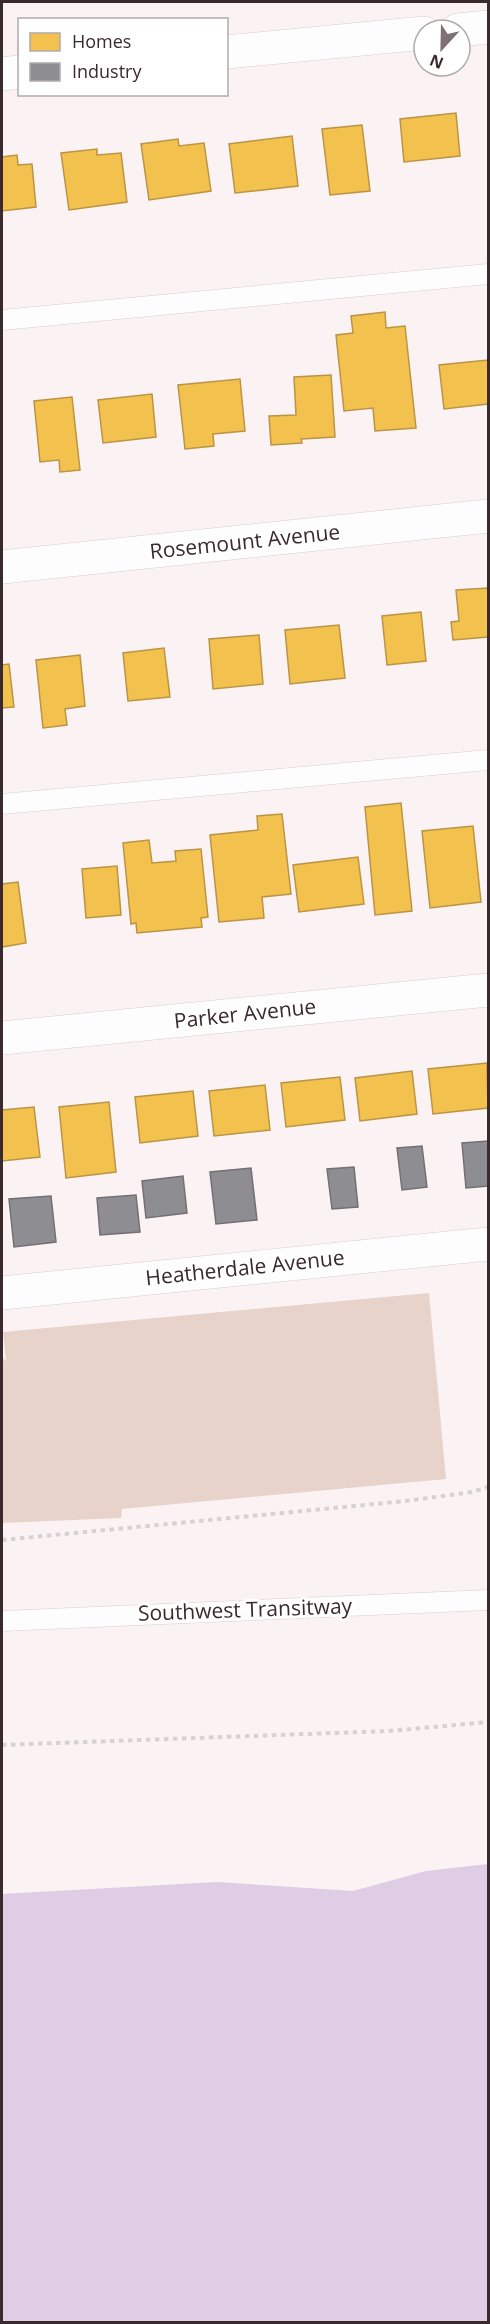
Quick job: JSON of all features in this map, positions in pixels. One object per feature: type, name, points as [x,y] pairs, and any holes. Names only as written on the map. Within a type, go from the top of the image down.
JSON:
[{"type":"street","points":[[472,29],[489,27]]},
{"type":"street","points":[[228,52],[412,34]]},
{"type":"street","points":[[2,74],[18,72]]},
{"type":"street","name":"Rosemount Avenue","points":[[2,567],[489,516]]},
{"type":"street","name":"Parker Avenue","points":[[2,1038],[489,990]]},
{"type":"street","name":"Heatherdale Avenue","points":[[2,1293],[489,1244]]},
{"type":"lane","points":[[2,320],[489,274]]},
{"type":"lane","points":[[2,804],[489,760]]},
{"type":"lane","name":"Southwest Transitway","points":[[2,1621],[489,1600]]},
{"type":"path","points":[[2,1540],[405,1501],[472,1492],[489,1487]]},
{"type":"path","points":[[2,1745],[388,1731],[489,1722]]},
{"type":"shaded area","points":[[429,1293],[446,1479],[122,1509],[121,1518],[2,1523],[2,1357],[6,1361],[3,1332]]},
{"type":"shaded area","points":[[488,1864],[488,2322],[2,2322],[2,1894],[217,1882],[353,1891],[426,1871]]},
{"type":"building: Homes","points":[[456,113],[460,156],[404,162],[400,119]]},
{"type":"building: Homes","points":[[362,125],[370,191],[330,195],[322,129]]},
{"type":"building: Homes","points":[[292,136],[298,186],[235,193],[229,144]]},
{"type":"building: Homes","points":[[178,139],[179,146],[204,143],[211,191],[149,200],[141,144]]},
{"type":"building: Homes","points":[[97,149],[97,155],[121,153],[127,202],[69,210],[61,153]]},
{"type":"building: Homes","points":[[17,155],[18,165],[32,164],[36,207],[2,211],[2,157]]},
{"type":"building: Homes","points":[[385,312],[386,328],[405,326],[416,428],[375,431],[373,408],[344,411],[336,335],[353,333],[351,316]]},
{"type":"building: Homes","points":[[488,360],[488,404],[444,409],[439,365]]},
{"type":"building: Homes","points":[[331,375],[335,437],[301,439],[302,443],[271,445],[269,416],[296,415],[294,377]]},
{"type":"building: Homes","points":[[240,379],[245,431],[213,434],[214,446],[185,449],[178,385]]},
{"type":"building: Homes","points":[[152,394],[156,437],[103,443],[98,400]]},
{"type":"building: Homes","points":[[72,397],[80,470],[60,472],[59,460],[40,462],[34,401]]},
{"type":"building: Homes","points":[[488,588],[488,637],[453,640],[451,622],[459,621],[456,590]]},
{"type":"building: Homes","points":[[421,612],[426,661],[387,665],[382,616]]},
{"type":"building: Homes","points":[[339,625],[345,678],[290,684],[285,630]]},
{"type":"building: Homes","points":[[259,635],[263,684],[213,689],[209,639]]},
{"type":"building: Homes","points":[[164,648],[170,697],[128,701],[123,653]]},
{"type":"building: Homes","points":[[80,655],[85,706],[65,709],[67,725],[43,728],[36,660]]},
{"type":"building: Homes","points":[[9,664],[14,707],[2,708],[2,665]]},
{"type":"building: Homes","points":[[401,803],[412,911],[375,915],[365,807]]},
{"type":"building: Homes","points":[[282,814],[291,894],[262,897],[264,918],[219,922],[210,835],[258,830],[257,816]]},
{"type":"building: Homes","points":[[473,826],[481,902],[430,908],[422,831]]},
{"type":"building: Homes","points":[[149,840],[152,863],[176,861],[175,851],[201,849],[208,917],[201,918],[202,927],[137,933],[136,923],[131,924],[123,843]]},
{"type":"building: Homes","points":[[358,857],[364,904],[299,912],[293,865]]},
{"type":"building: Homes","points":[[117,866],[121,915],[86,918],[82,869]]},
{"type":"building: Homes","points":[[18,882],[26,943],[2,947],[2,884]]},
{"type":"building: Homes","points":[[487,1063],[488,1108],[433,1114],[428,1069]]},
{"type":"building: Homes","points":[[412,1071],[417,1114],[360,1121],[355,1078]]},
{"type":"building: Homes","points":[[340,1077],[345,1120],[286,1127],[281,1083]]},
{"type":"building: Homes","points":[[265,1085],[270,1130],[214,1136],[209,1091]]},
{"type":"building: Homes","points":[[193,1091],[198,1136],[140,1143],[135,1097]]},
{"type":"building: Homes","points":[[109,1102],[116,1172],[66,1178],[59,1107]]},
{"type":"building: Homes","points":[[34,1107],[40,1157],[2,1161],[2,1110]]},
{"type":"building: Industry","points":[[488,1141],[488,1186],[466,1188],[462,1143]]},
{"type":"building: Industry","points":[[422,1146],[427,1187],[402,1190],[397,1148]]},
{"type":"building: Industry","points":[[354,1167],[358,1207],[332,1209],[327,1169]]},
{"type":"building: Industry","points":[[251,1168],[257,1220],[216,1224],[210,1172]]},
{"type":"building: Industry","points":[[183,1176],[187,1213],[146,1218],[142,1181]]},
{"type":"building: Industry","points":[[136,1195],[140,1232],[100,1235],[97,1198]]},
{"type":"building: Industry","points":[[51,1196],[56,1242],[14,1247],[9,1199]]}]
